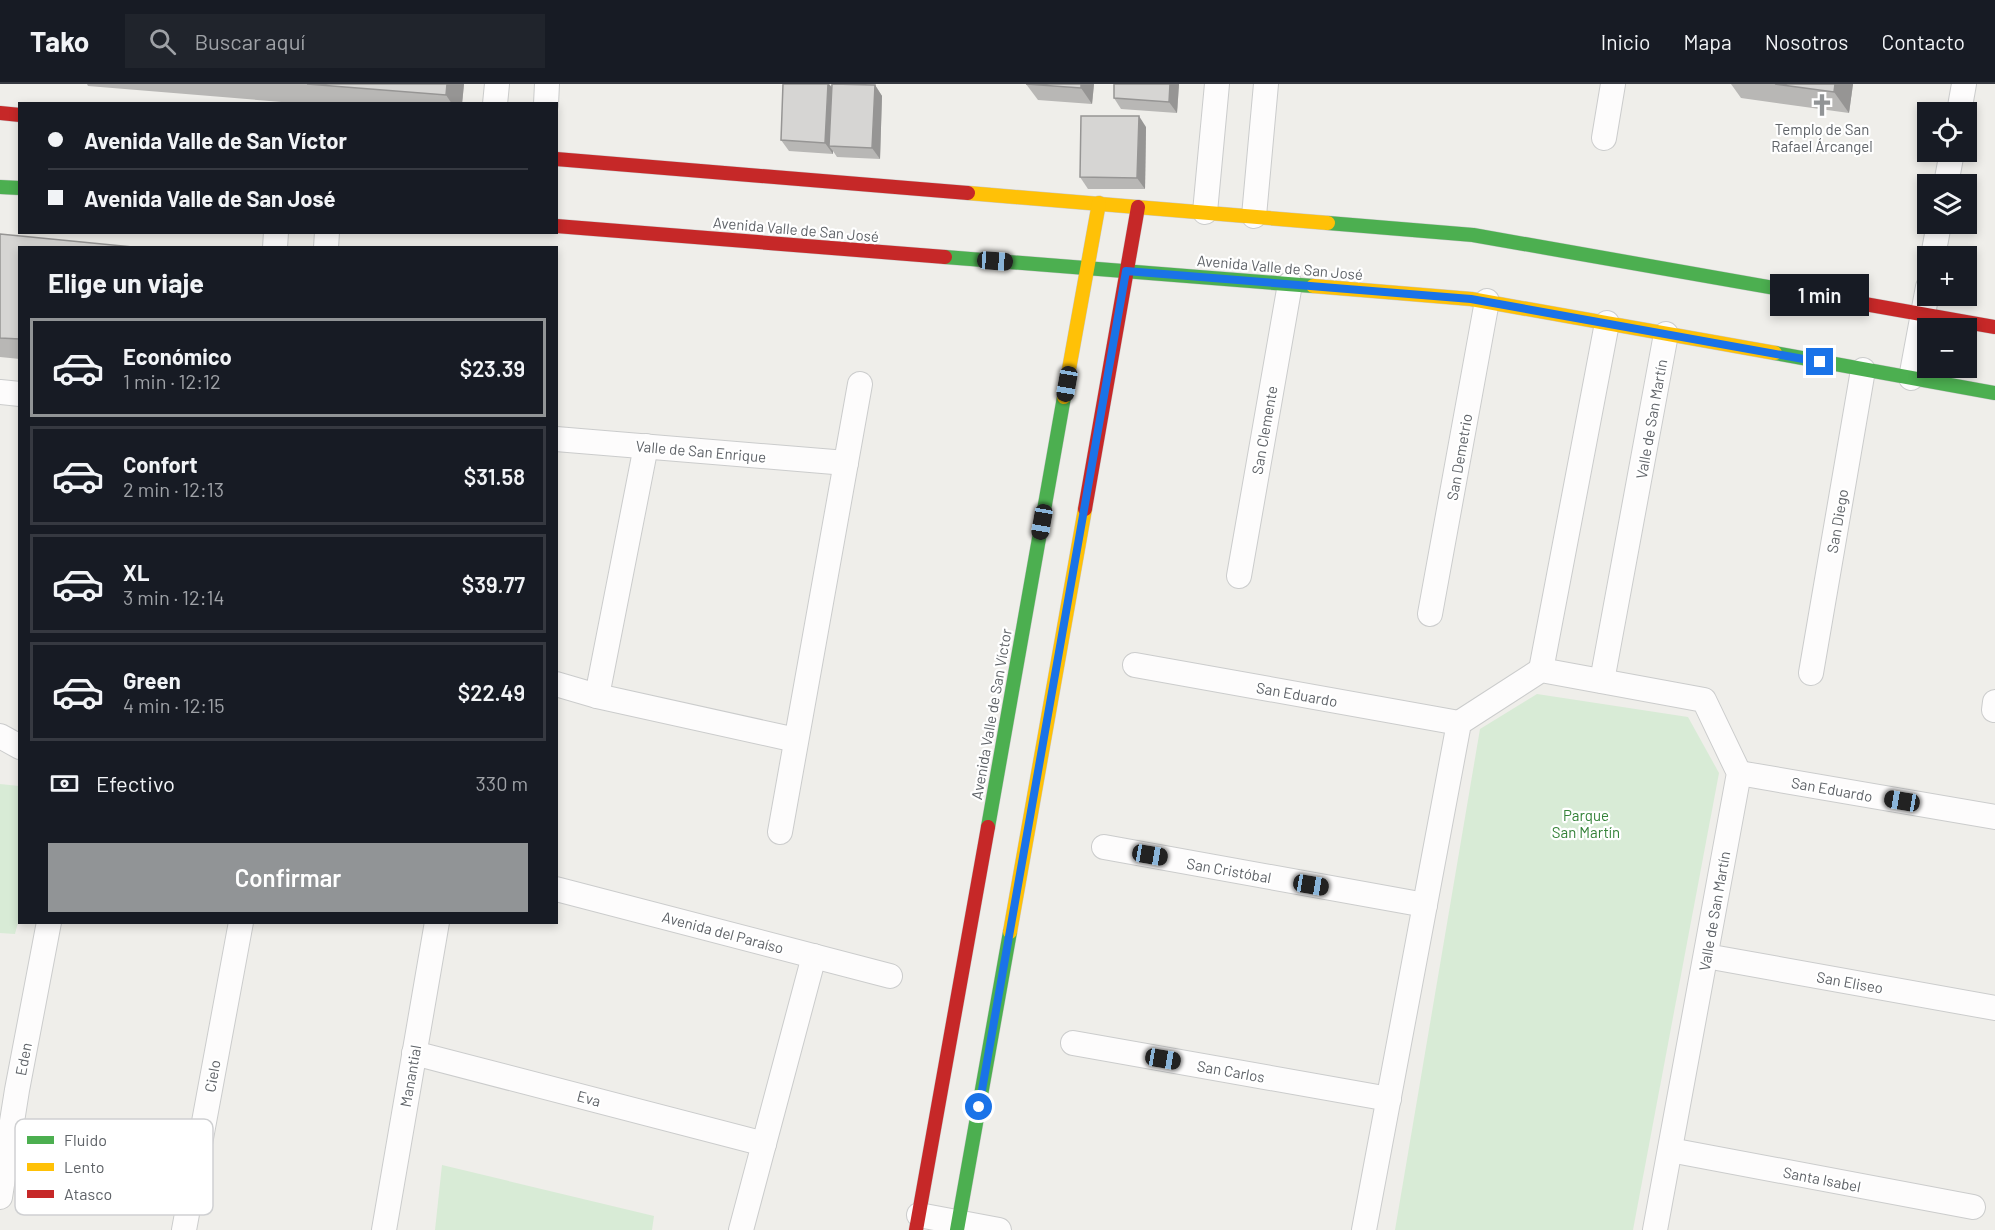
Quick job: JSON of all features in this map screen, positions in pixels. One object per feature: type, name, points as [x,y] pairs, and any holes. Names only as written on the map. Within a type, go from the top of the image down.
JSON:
[{"type":"street","points":[[495,102],[496,84]]},
{"type":"street","points":[[546,102],[547,84]]},
{"type":"street","points":[[1205,212],[1217,84]]},
{"type":"street","points":[[1254,216],[1266,84]]},
{"type":"street","points":[[1604,138],[1613,84]]},
{"type":"street","points":[[1961,102],[1964,84]]},
{"type":"street","points":[[0,113],[18,115]]},
{"type":"street","points":[[558,159],[1473,234],[1995,327]]},
{"type":"street","points":[[0,187],[18,188]]},
{"type":"street","name":"Avenida Valle de San Víctor","points":[[917,1223],[1099,203]]},
{"type":"street","points":[[958,1226],[1138,207]]},
{"type":"street","name":"Avenida Valle de San José","points":[[558,226],[1487,301],[1995,393]]},
{"type":"street","name":"San Clemente","points":[[1239,576],[1290,284]]},
{"type":"street","name":"San Demetrio","points":[[1430,614],[1487,301]]},
{"type":"street","points":[[1911,378],[1925,306]]},
{"type":"street","points":[[1541,670],[1606,323]]},
{"type":"street","name":"Valle de San Martín","points":[[1602,681],[1666,334]]},
{"type":"street","name":"San Diego","points":[[1811,673],[1863,370]]},
{"type":"street","points":[[780,832],[860,384]]},
{"type":"street","points":[[0,392],[18,394]]},
{"type":"street","name":"Valle de San Enrique","points":[[558,439],[846,463]]},
{"type":"street","points":[[597,696],[646,446]]},
{"type":"street","name":"San Eduardo","points":[[1135,665],[1459,723]]},
{"type":"street","points":[[1364,1230],[1459,723],[1541,670],[1704,700],[1739,773]]},
{"type":"street","points":[[558,685],[597,696],[796,740]]},
{"type":"street","points":[[0,736],[18,746]]},
{"type":"street","name":"Valle de San Martín","points":[[1655,1230],[1739,773]]},
{"type":"street","name":"San Eduardo","points":[[1739,773],[1995,817]]},
{"type":"street","name":"San Cristóbal","points":[[1104,847],[1425,905]]},
{"type":"street","name":"Avenida del Paraíso","points":[[558,890],[890,976]]},
{"type":"street","name":"Eden","points":[[0,1197],[9,1089],[49,924]]},
{"type":"street","name":"Cielo","points":[[205,1119],[241,924]]},
{"type":"street","name":"Manantial","points":[[384,1230],[437,924]]},
{"type":"street","points":[[741,1230],[814,956]]},
{"type":"street","name":"San Eliseo","points":[[1706,956],[1995,1008]]},
{"type":"street","name":"San Carlos","points":[[1073,1043],[1389,1099]]},
{"type":"street","name":"Eva","points":[[414,1053],[764,1143]]},
{"type":"street","name":"Santa Isabel","points":[[1670,1150],[1973,1208]]},
{"type":"street","name":"Cielo","points":[[184,1230],[187,1215]]},
{"type":"street","points":[[917,1223],[999,1230]]},
{"type":"green space","name":"Parque San Martín","points":[[1537,694],[1688,717],[1719,773],[1633,1230],[1395,1230],[1480,729]]},
{"type":"green space","points":[[0,784],[18,786],[18,922],[15,934],[0,933]]},
{"type":"green space","points":[[442,1165],[654,1216],[652,1230],[435,1230]]},
{"type":"building","points":[[307,84],[447,84],[446,95]]},
{"type":"building","points":[[783,84],[828,84],[825,143],[781,140]]},
{"type":"building","points":[[832,84],[875,85],[872,148],[829,146]]},
{"type":"building","points":[[1026,84],[1081,84],[1081,88]]},
{"type":"building","points":[[1114,84],[1170,84],[1169,102],[1114,98]]},
{"type":"building","points":[[1775,84],[1835,84],[1834,92]]},
{"type":"building","points":[[1081,116],[1139,116],[1137,178],[1080,177]]},
{"type":"building","points":[[0,234],[123,246],[18,246],[18,339],[0,338]]},
{"type":"traffic: fast","points":[[0,187],[18,188]]},
{"type":"traffic: fast","points":[[1328,223],[1473,235],[1797,292]]},
{"type":"traffic: fast","points":[[945,257],[1313,286]]},
{"type":"traffic: fast","points":[[1775,353],[1995,393]]},
{"type":"traffic: fast","points":[[988,827],[1064,397]]},
{"type":"traffic: fast","points":[[957,1230],[1010,932]]},
{"type":"traffic: slow","points":[[968,193],[1328,223]]},
{"type":"traffic: slow","points":[[1064,397],[1099,203]]},
{"type":"traffic: slow","points":[[1313,286],[1471,299],[1775,353]]},
{"type":"traffic: slow","points":[[1010,932],[1085,509]]},
{"type":"traffic: jam","points":[[0,113],[18,115]]},
{"type":"traffic: jam","points":[[558,159],[968,193]]},
{"type":"traffic: jam","points":[[1085,509],[1138,207]]},
{"type":"traffic: jam","points":[[558,226],[945,257]]},
{"type":"traffic: jam","points":[[1797,292],[1995,327]]},
{"type":"traffic: jam","points":[[916,1230],[988,827]]},
{"type":"place","name":"Templo de San Rafael Árcangel","points":[[1822,105]]},
{"type":"route","points":[[979,1107],[1126,271],[1487,301],[1820,362]]}]
